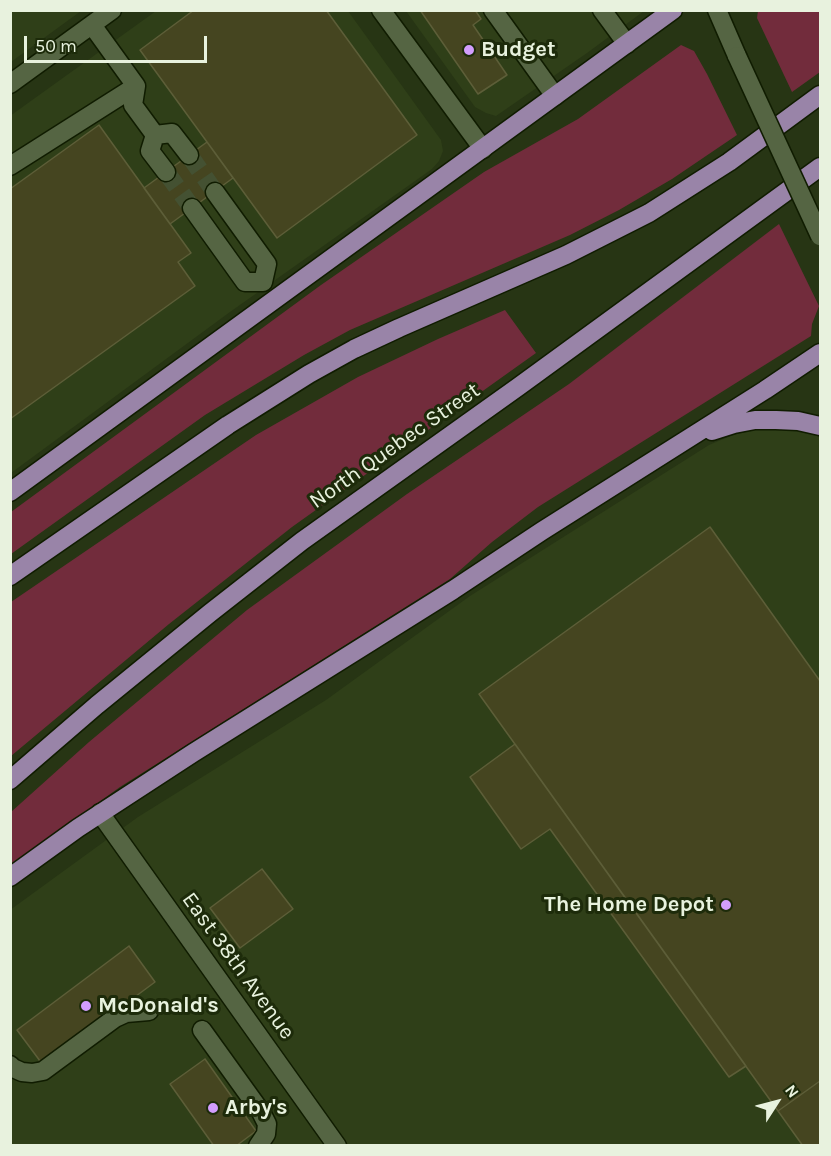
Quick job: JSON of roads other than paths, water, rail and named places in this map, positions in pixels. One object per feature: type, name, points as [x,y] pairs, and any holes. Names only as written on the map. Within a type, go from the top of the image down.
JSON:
[{"type":"main road","points":[[10,492],[674,10]]},
{"type":"main road","points":[[10,576],[228,424],[299,381],[399,328],[566,255],[649,213],[729,162],[820,95]]},
{"type":"main road","name":"North Quebec Street","points":[[10,780],[97,705],[302,541],[820,167]]},
{"type":"main road","points":[[10,877],[100,813],[453,590],[765,390],[820,352]]},
{"type":"main road","points":[[690,437],[755,420],[787,420],[820,426]]},
{"type":"street","points":[[10,84],[112,10]]},
{"type":"street","points":[[381,10],[483,149]]},
{"type":"street","points":[[494,10],[555,96]]},
{"type":"street","points":[[602,10],[627,44]]},
{"type":"street","points":[[717,10],[820,236]]},
{"type":"street","points":[[92,25],[136,86],[133,105],[155,135]]},
{"type":"street","points":[[10,166],[136,86]]},
{"type":"street","points":[[155,135],[172,133],[189,155]]},
{"type":"street","points":[[155,135],[150,151],[166,172]]},
{"type":"street","points":[[215,192],[267,264],[262,282]]},
{"type":"street","points":[[192,208],[245,282],[262,282]]},
{"type":"street","points":[[262,282],[276,300]]},
{"type":"street","name":"East 38th Avenue","points":[[100,813],[338,1146]]},
{"type":"street","points":[[10,1065],[22,1072],[43,1071],[115,1018],[126,1013],[149,1011]]},
{"type":"street","points":[[202,1030],[261,1112],[267,1124],[266,1134],[258,1146]]},
{"type":"tunnel","points":[[189,155],[215,192]]},
{"type":"tunnel","points":[[166,172],[192,208]]},
{"type":"place","name":"Budget","points":[[469,50]]},
{"type":"place","name":"The Home Depot","points":[[726,905]]},
{"type":"place","name":"McDonald's","points":[[86,1006]]},
{"type":"place","name":"Arby's","points":[[213,1108]]}]
